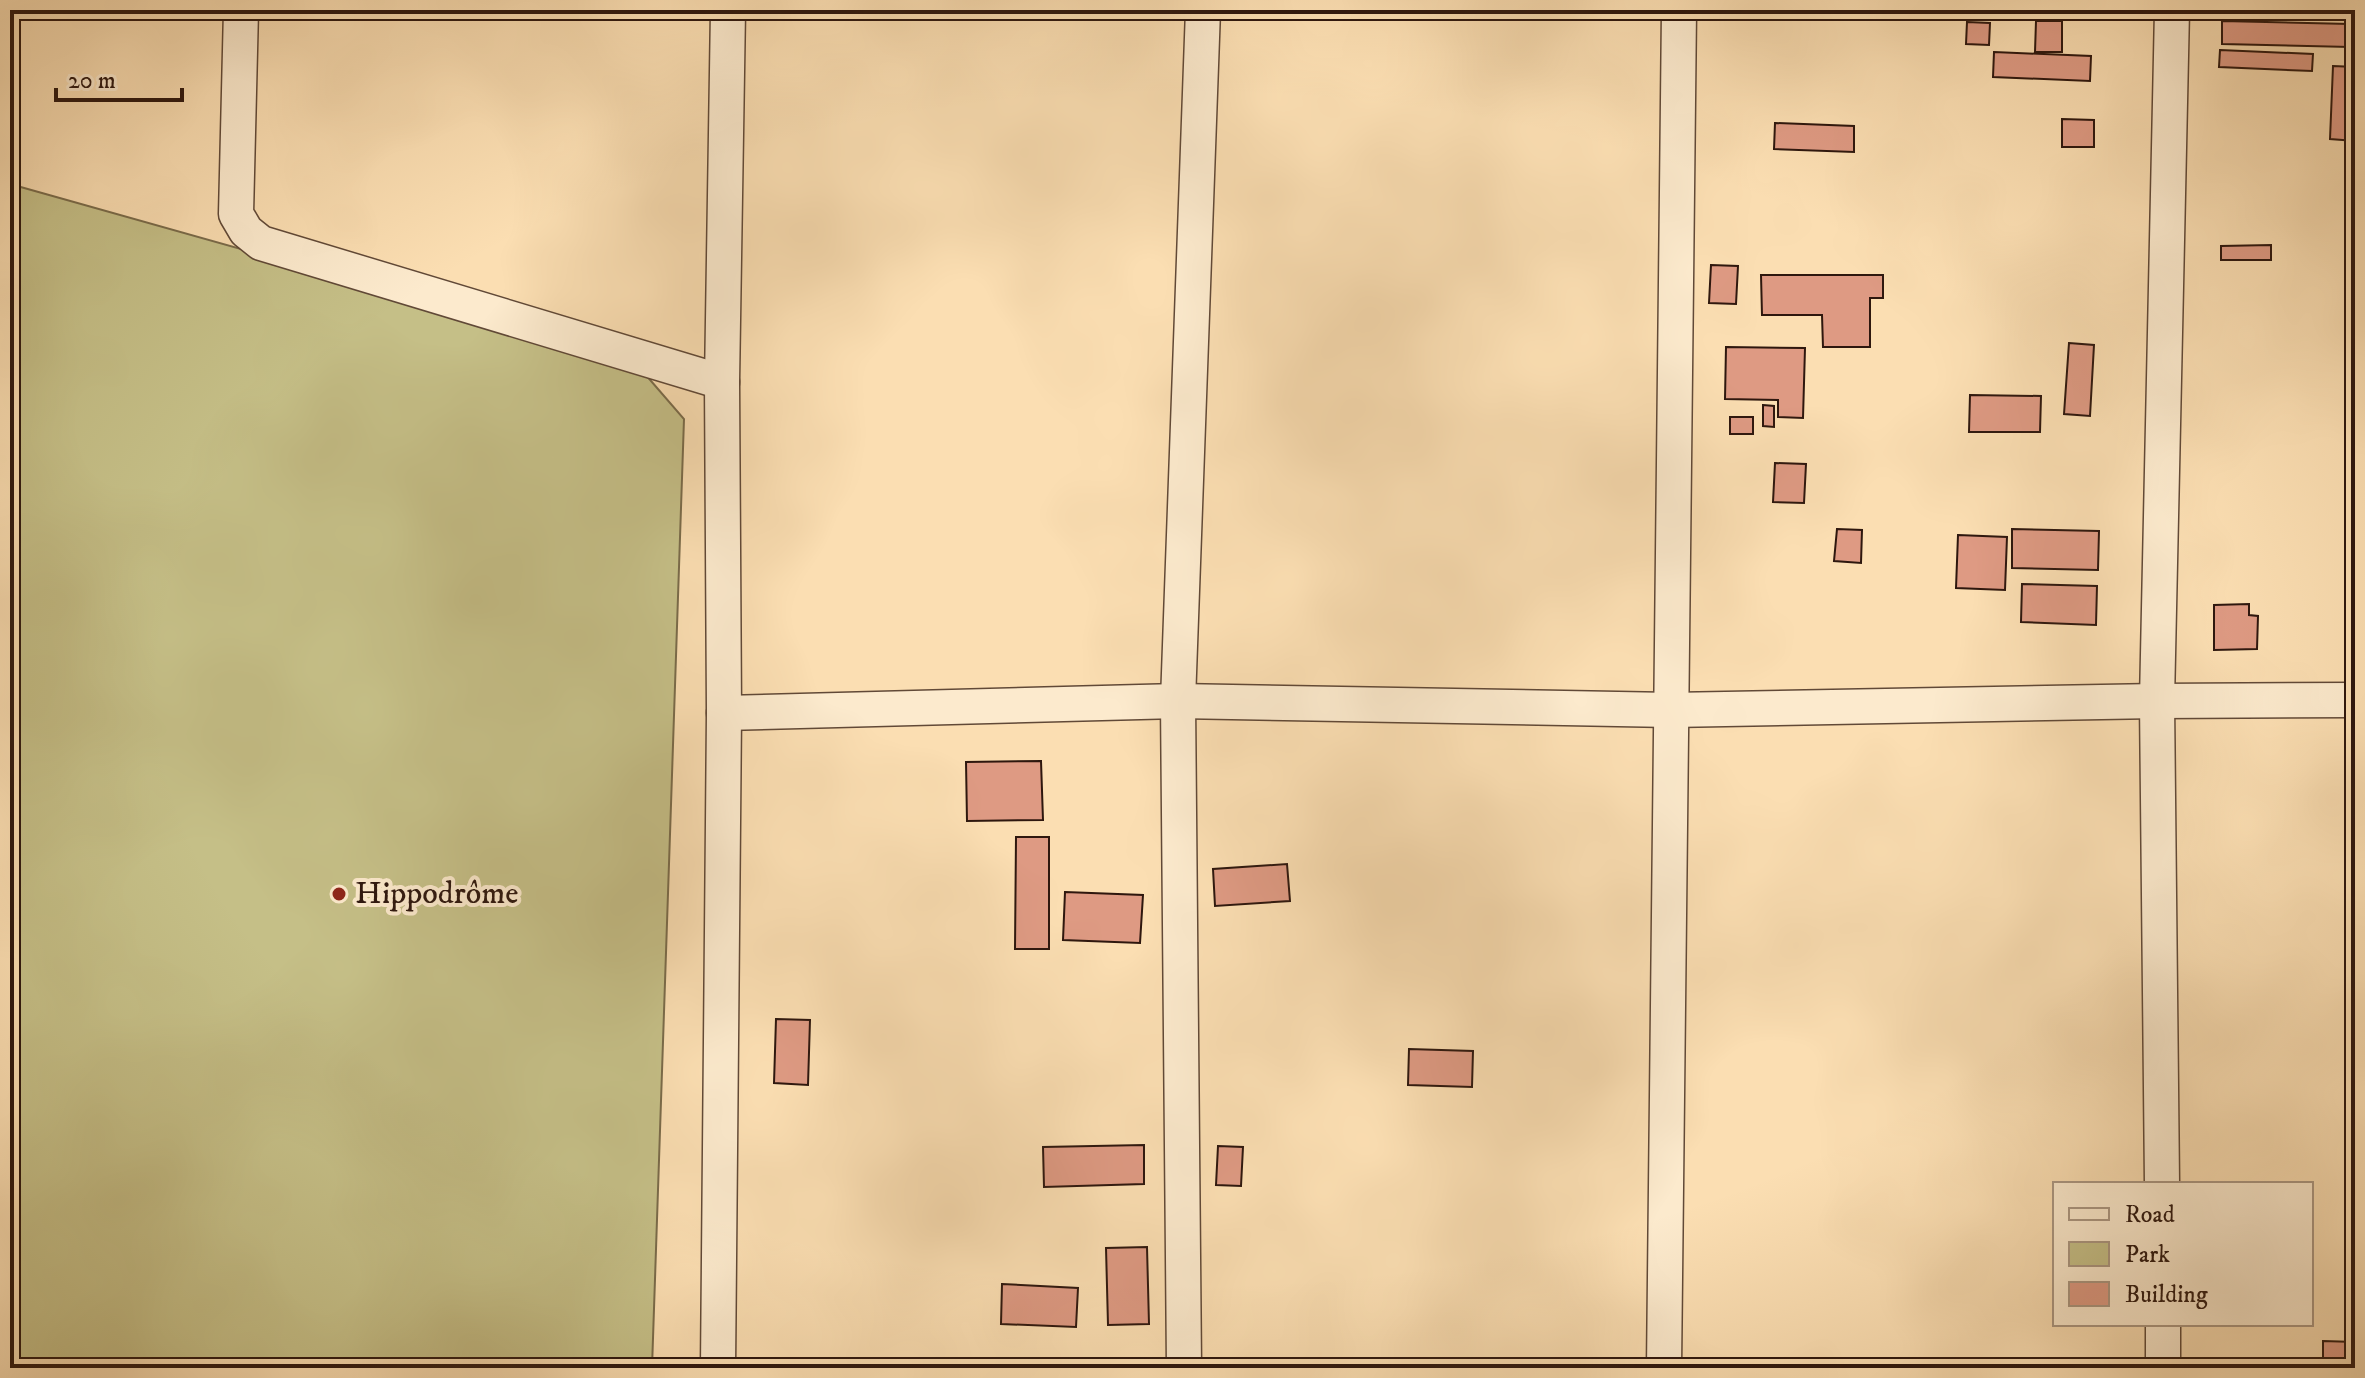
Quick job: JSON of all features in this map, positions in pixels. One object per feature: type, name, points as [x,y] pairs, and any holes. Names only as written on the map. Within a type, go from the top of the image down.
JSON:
[{"type":"street","points":[[241,10],[236,214],[246,231],[261,243],[722,382]]},
{"type":"street","points":[[718,1368],[724,713],[722,382],[728,10]]},
{"type":"street","points":[[1184,1368],[1178,701],[1203,10]]},
{"type":"street","points":[[1664,1368],[1679,10]]},
{"type":"street","points":[[2162,1182],[2157,701],[2172,10]]},
{"type":"street","points":[[724,713],[1178,701],[1671,710],[2355,700]]},
{"type":"street","points":[[2163,1326],[2163,1368]]},
{"type":"green space","name":"Hippodrôme","points":[[10,184],[632,359],[684,419],[652,1368],[10,1368]]},
{"type":"building","points":[[2223,10],[2296,10],[2296,19],[2223,19]]},
{"type":"building","points":[[2036,21],[2062,21],[2062,52],[2035,52]]},
{"type":"building","points":[[2222,21],[2350,24],[2350,47],[2222,44]]},
{"type":"building","points":[[1967,22],[1990,23],[1989,45],[1966,44]]},
{"type":"building","points":[[2220,50],[2313,54],[2312,71],[2219,67]]},
{"type":"building","points":[[1994,52],[2091,56],[2090,81],[1993,77]]},
{"type":"building","points":[[2333,66],[2355,67],[2355,141],[2330,139]]},
{"type":"building","points":[[2062,119],[2094,120],[2094,147],[2062,147]]},
{"type":"building","points":[[1775,123],[1854,126],[1854,152],[1774,149]]},
{"type":"building","points":[[2271,245],[2271,260],[2221,260],[2221,246]]},
{"type":"building","points":[[1711,265],[1738,266],[1736,304],[1709,303]]},
{"type":"building","points":[[1761,275],[1883,275],[1883,298],[1870,298],[1870,347],[1823,347],[1822,315],[1762,315]]},
{"type":"building","points":[[2069,343],[2094,345],[2090,416],[2064,414]]},
{"type":"building","points":[[1726,347],[1805,348],[1803,418],[1778,417],[1778,400],[1725,399]]},
{"type":"building","points":[[2355,354],[2355,424],[2354,424]]},
{"type":"building","points":[[1970,395],[2041,396],[2040,432],[1969,432]]},
{"type":"building","points":[[1763,405],[1774,406],[1774,427],[1763,426]]},
{"type":"building","points":[[1730,417],[1753,417],[1753,434],[1730,434]]},
{"type":"building","points":[[1775,463],[1806,464],[1804,503],[1773,502]]},
{"type":"building","points":[[1837,529],[1862,530],[1861,563],[1834,561]]},
{"type":"building","points":[[2012,529],[2099,531],[2098,570],[2012,568]]},
{"type":"building","points":[[1958,535],[2007,537],[2005,590],[1956,588]]},
{"type":"building","points":[[2022,584],[2097,586],[2096,625],[2021,622]]},
{"type":"building","points":[[2249,604],[2249,615],[2258,616],[2257,649],[2214,650],[2214,605]]},
{"type":"building","points":[[1041,761],[1043,820],[967,821],[966,762]]},
{"type":"building","points":[[1016,837],[1049,837],[1049,949],[1015,949]]},
{"type":"building","points":[[1287,864],[1290,901],[1215,906],[1213,869]]},
{"type":"building","points":[[1065,892],[1143,895],[1140,943],[1063,940]]},
{"type":"building","points":[[776,1019],[810,1020],[808,1085],[774,1083]]},
{"type":"building","points":[[1409,1049],[1473,1051],[1472,1087],[1408,1085]]},
{"type":"building","points":[[1144,1145],[1144,1184],[1044,1187],[1043,1147]]},
{"type":"building","points":[[1218,1146],[1243,1147],[1241,1186],[1216,1185]]},
{"type":"building","points":[[1147,1247],[1149,1324],[1108,1325],[1106,1248]]},
{"type":"building","points":[[1002,1284],[1078,1288],[1076,1327],[1001,1324]]},
{"type":"building","points":[[2323,1341],[2355,1342],[2355,1368],[2323,1368]]},
{"type":"place","name":"Hippodrôme","points":[[339,894]]}]
